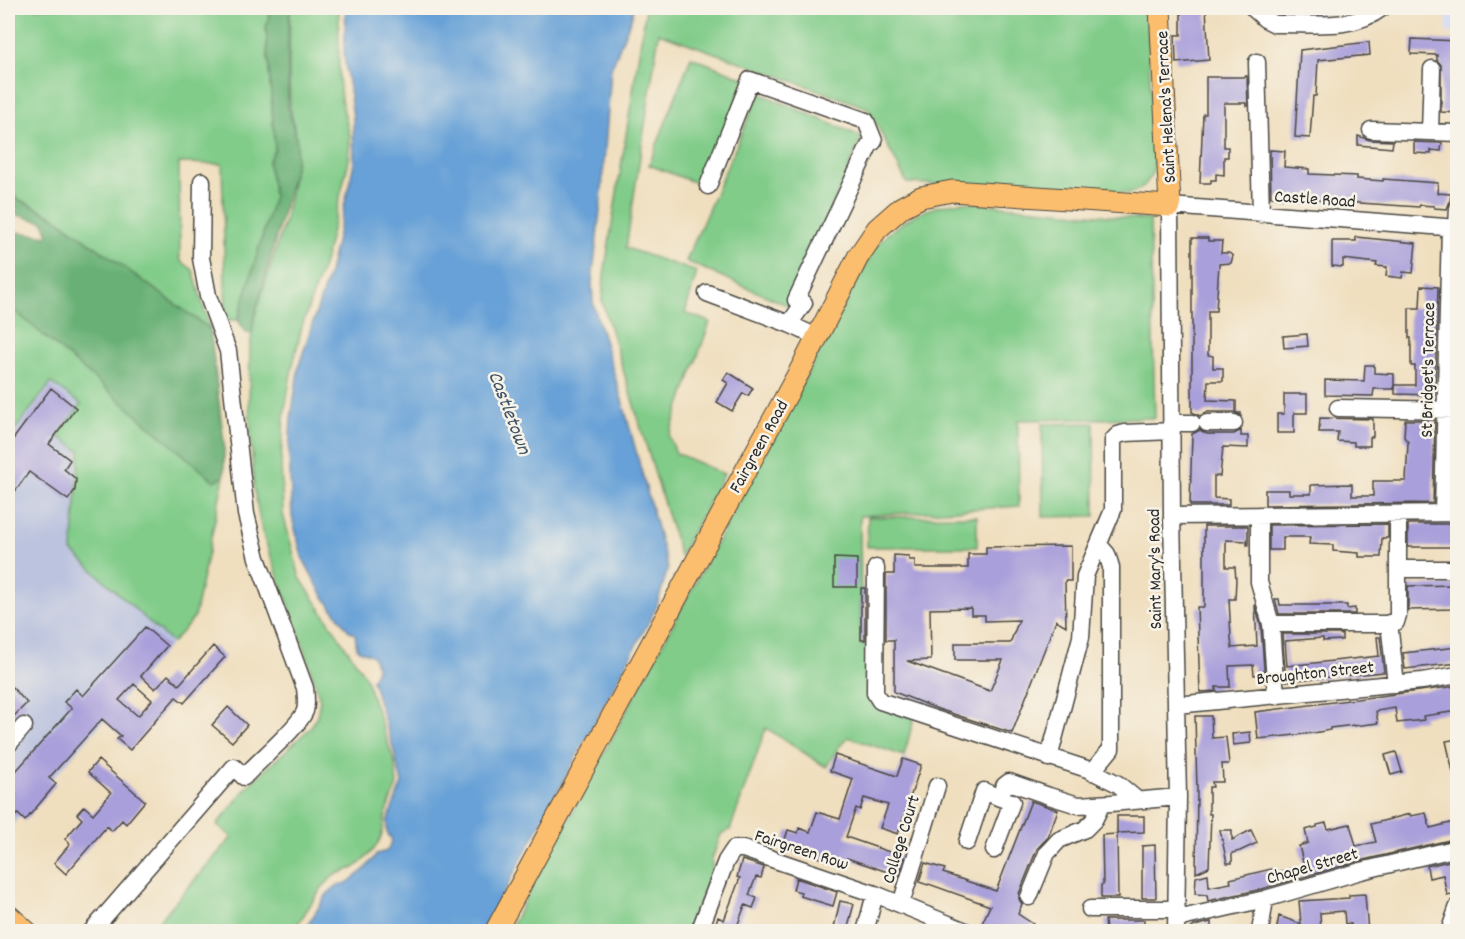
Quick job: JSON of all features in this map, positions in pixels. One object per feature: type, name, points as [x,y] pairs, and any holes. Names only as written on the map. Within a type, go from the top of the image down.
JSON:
[{"type":"main road","name":"Saint Helena's Terrace","points":[[1160,8],[1170,206]]},
{"type":"main road","name":"Fairgreen Road","points":[[495,932],[858,257],[877,229],[902,207],[921,197],[952,191],[1170,206]]},
{"type":"main road","points":[[8,915],[27,932]]},
{"type":"street","points":[[1253,8],[1265,20],[1275,24],[1351,23],[1372,15],[1382,8]]},
{"type":"street","points":[[1257,62],[1261,214]]},
{"type":"street","points":[[1430,132],[1432,69]]},
{"type":"street","points":[[708,186],[750,80],[866,122],[874,141],[869,146],[796,300],[804,303],[789,324]]},
{"type":"street","points":[[1371,130],[1458,133]]},
{"type":"street","points":[[91,932],[234,767],[244,777],[295,725],[304,713],[306,702],[305,688],[257,558],[246,514],[228,351],[208,296],[201,258],[202,181]]},
{"type":"street","name":"Castle Road","points":[[1170,206],[1455,228]]},
{"type":"street","name":"Saint Mary's Road","points":[[1170,206],[1172,516],[1178,797],[1177,920]]},
{"type":"street","name":"St Bridget's Terrace","points":[[1450,513],[1455,228],[1458,208]]},
{"type":"street","points":[[707,293],[817,337]]},
{"type":"street","points":[[1338,408],[1451,410]]},
{"type":"street","points":[[1049,758],[1081,638],[1084,576],[1113,510],[1113,440],[1125,433],[1199,423],[1234,423]]},
{"type":"street","points":[[1172,516],[1450,513]]},
{"type":"street","points":[[1396,684],[1393,623],[1398,615],[1398,514]]},
{"type":"street","points":[[1259,515],[1259,582],[1271,624],[1276,696]]},
{"type":"street","points":[[1092,772],[1111,749],[1111,567],[1107,554],[1099,545]]},
{"type":"street","points":[[876,568],[875,693],[880,701],[1092,772],[1118,784],[1136,800]]},
{"type":"street","points":[[1398,569],[1458,569]]},
{"type":"street","points":[[1271,624],[1393,623]]},
{"type":"street","name":"Broughton Street","points":[[1176,705],[1396,684],[1458,675]]},
{"type":"street","points":[[8,745],[24,726]]},
{"type":"street","points":[[1000,798],[1004,786],[1010,782],[1078,805],[1178,797]]},
{"type":"street","name":"College Court","points":[[901,904],[937,786]]},
{"type":"street","points":[[967,842],[984,791],[1011,801],[994,850]]},
{"type":"street","points":[[1029,897],[1047,854],[1059,840],[1085,829],[1094,820],[1102,804]]},
{"type":"street","name":"Chapel Street","points":[[1090,909],[1177,920],[1458,848]]},
{"type":"street","name":"Fairgreen Row","points":[[699,932],[726,861],[734,849],[743,849],[875,894]]},
{"type":"street","points":[[865,932],[875,894],[968,932]]},
{"type":"street","points":[[1260,932],[1265,899]]},
{"type":"street","points":[[1449,932],[1458,906]]},
{"type":"shaded area","points":[[1266,8],[1371,8],[1371,10],[1275,19]]},
{"type":"shaded area","points":[[1447,8],[1457,8],[1457,32],[1447,33]]},
{"type":"shaded area","points":[[51,383],[81,404],[72,551],[172,643],[8,830],[8,439]]},
{"type":"green space","points":[[8,8],[271,8],[266,28],[275,149],[268,162],[274,196],[238,320],[226,320],[222,164],[179,163],[180,260],[193,270],[210,329],[54,217],[8,194]]},
{"type":"green space","points":[[271,8],[290,8],[288,106],[297,143],[295,167],[254,319],[252,334],[246,333],[238,320],[274,196],[268,162],[275,149],[266,28]]},
{"type":"green space","points":[[290,8],[339,8],[339,77],[341,100],[350,136],[349,160],[324,263],[302,326],[291,373],[284,417],[281,461],[283,514],[300,578],[365,676],[395,764],[397,785],[386,813],[381,838],[374,849],[354,868],[334,875],[321,889],[293,931],[149,932],[232,837],[217,825],[248,786],[310,728],[317,716],[320,700],[304,647],[262,532],[254,489],[249,402],[250,348],[254,319],[285,220],[295,167],[297,143],[290,106],[289,76]]},
{"type":"green space","points":[[646,8],[1147,8],[1154,165],[1152,175],[1147,182],[1131,193],[907,183],[868,108],[659,33],[626,248],[697,272],[685,313],[710,322],[669,436],[676,453],[724,474],[680,556],[602,301],[604,275]]},
{"type":"green space","points":[[691,57],[746,79],[704,186],[649,165]]},
{"type":"green space","points":[[759,93],[862,137],[789,306],[686,261]]},
{"type":"green space","points":[[8,194],[54,217],[210,329],[224,443],[224,477],[214,481],[8,305],[8,231],[48,236],[44,222],[8,213]]},
{"type":"green space","points":[[962,202],[1150,220],[1155,418],[1018,420],[1019,506],[860,516],[861,644],[869,647],[872,704],[914,718],[904,756],[848,737],[826,767],[766,728],[730,830],[721,834],[712,859],[712,869],[687,931],[508,932],[876,246],[904,221],[915,215],[937,206]]},
{"type":"green space","points":[[8,305],[214,481],[224,477],[194,618],[172,643],[72,551],[80,451],[58,436],[81,404],[51,383],[8,439]]},
{"type":"green space","points":[[1094,423],[1095,516],[1043,517],[1042,424]]},
{"type":"green space","points":[[977,516],[977,547],[867,547],[868,517]]},
{"type":"water","name":"Castletown","points":[[346,8],[633,8],[611,69],[601,202],[592,282],[593,303],[668,568],[656,608],[483,931],[304,931],[327,894],[338,885],[347,883],[365,869],[377,854],[387,851],[392,840],[387,833],[387,822],[402,783],[372,680],[377,669],[373,656],[357,649],[355,634],[348,630],[322,594],[302,557],[292,517],[289,452],[291,418],[299,365],[329,273],[354,163],[353,117],[344,55]]},
{"type":"building","points":[[1181,8],[1206,8],[1209,60],[1176,63],[1175,35],[1181,35]]},
{"type":"building","points":[[1412,39],[1458,41],[1458,113],[1441,112],[1441,65],[1437,60],[1437,55],[1411,54]]},
{"type":"building","points":[[1369,42],[1370,55],[1318,60],[1310,138],[1295,137],[1300,50]]},
{"type":"building","points":[[1247,76],[1248,106],[1246,103],[1224,103],[1224,147],[1228,147],[1228,157],[1224,157],[1224,175],[1216,174],[1216,180],[1211,180],[1211,183],[1200,183],[1203,114],[1206,114],[1206,77]]},
{"type":"building","points":[[1358,136],[1370,140],[1393,141],[1392,148],[1358,145]]},
{"type":"building","points":[[1414,142],[1442,143],[1441,151],[1431,150],[1431,154],[1414,153]]},
{"type":"building","points":[[1270,150],[1285,151],[1284,167],[1309,169],[1309,174],[1357,176],[1357,179],[1383,181],[1383,179],[1438,183],[1437,193],[1451,194],[1450,201],[1447,209],[1420,205],[1419,207],[1271,197]]},
{"type":"building","points":[[1356,237],[1416,243],[1413,273],[1403,272],[1402,278],[1386,276],[1387,267],[1376,266],[1377,263],[1343,259],[1343,267],[1332,266],[1332,241],[1356,241]]},
{"type":"building","points":[[1192,238],[1222,241],[1221,253],[1229,253],[1233,256],[1231,263],[1219,264],[1216,311],[1208,311],[1208,355],[1213,356],[1213,368],[1223,368],[1223,381],[1208,381],[1207,400],[1236,401],[1236,413],[1241,413],[1241,416],[1234,412],[1207,412],[1200,416],[1192,412]]},
{"type":"building","points":[[1421,286],[1438,287],[1435,395],[1395,394],[1395,385],[1415,385],[1415,366],[1411,366],[1409,308],[1420,308]]},
{"type":"building","points":[[1307,334],[1308,346],[1284,348],[1283,336]]},
{"type":"building","points":[[1365,365],[1374,365],[1374,373],[1394,374],[1394,389],[1374,389],[1373,396],[1325,395],[1325,380],[1364,381]]},
{"type":"building","points":[[728,372],[753,388],[748,396],[743,393],[732,411],[717,402],[728,383],[723,380]]},
{"type":"building","points":[[51,388],[76,408],[49,444],[70,460],[64,469],[76,479],[75,490],[68,500],[29,472],[8,501],[8,446]]},
{"type":"building","points":[[1284,394],[1307,394],[1307,413],[1294,413],[1294,433],[1277,433],[1277,414],[1284,414]]},
{"type":"building","points":[[1320,418],[1373,419],[1373,437],[1370,437],[1370,446],[1354,446],[1354,442],[1337,441],[1338,432],[1319,432]]},
{"type":"building","points":[[1405,420],[1435,420],[1433,503],[1265,505],[1265,490],[1289,490],[1289,494],[1311,494],[1311,485],[1352,484],[1352,496],[1373,496],[1373,481],[1406,481],[1408,442],[1404,437]]},
{"type":"building","points":[[1200,430],[1207,434],[1234,434],[1241,430],[1241,436],[1248,436],[1248,448],[1223,447],[1220,476],[1214,476],[1214,498],[1229,499],[1229,505],[1190,505],[1192,434]]},
{"type":"building","points":[[1388,524],[1388,538],[1382,538],[1381,557],[1359,557],[1359,553],[1333,551],[1333,545],[1309,544],[1310,537],[1283,537],[1283,550],[1269,550],[1269,525]]},
{"type":"building","points":[[1408,524],[1458,524],[1458,547],[1408,547]]},
{"type":"building","points":[[1204,526],[1248,526],[1248,545],[1247,541],[1226,540],[1226,567],[1235,567],[1236,580],[1235,599],[1229,599],[1232,648],[1257,646],[1255,605],[1261,626],[1265,683],[1263,674],[1254,675],[1253,665],[1229,666],[1230,687],[1216,687],[1216,691],[1200,692],[1197,607],[1204,607]]},
{"type":"building","points":[[1071,546],[1071,581],[1065,581],[1066,626],[1056,620],[1012,733],[894,692],[894,640],[886,640],[886,574],[894,574],[894,555],[909,556],[909,560],[915,560],[915,568],[968,568],[968,554],[986,554],[986,547]],"holes":[[[971,608],[971,615],[985,615],[985,621],[1019,620],[1010,643],[955,643],[955,660],[1003,660],[990,691],[907,661],[931,660],[930,609]]]},
{"type":"building","points":[[834,558],[857,559],[857,587],[834,587]]},
{"type":"building","points":[[1455,585],[1455,609],[1408,610],[1408,586]]},
{"type":"building","points":[[861,588],[865,588],[865,640],[861,640]]},
{"type":"building","points":[[1275,599],[1279,599],[1280,605],[1347,605],[1347,609],[1355,608],[1355,614],[1279,614]]},
{"type":"building","points":[[145,627],[167,646],[141,676],[155,689],[168,675],[179,685],[213,646],[225,657],[184,703],[176,697],[130,750],[117,739],[121,736],[102,719],[49,778],[56,784],[25,821],[18,814],[15,816],[8,809],[8,780],[72,708],[64,702],[76,689],[83,696]],"holes":[[[134,684],[152,700],[138,716],[119,700]]]},
{"type":"building","points":[[1282,634],[1342,634],[1342,640],[1323,641],[1323,638],[1285,641],[1287,666],[1379,656],[1377,637],[1380,637],[1384,672],[1286,681]]},
{"type":"building","points":[[1458,647],[1458,663],[1405,669],[1403,653]]},
{"type":"building","points":[[8,683],[27,703],[8,722]]},
{"type":"building","points":[[1458,686],[1458,711],[1423,716],[1424,720],[1397,723],[1395,708],[1376,711],[1378,723],[1258,739],[1255,712]]},
{"type":"building","points":[[228,707],[247,725],[232,742],[212,725]]},
{"type":"building","points":[[1195,716],[1211,716],[1212,738],[1226,737],[1229,764],[1222,764],[1223,782],[1212,782],[1213,787],[1209,787],[1209,814],[1211,814],[1209,867],[1196,873],[1197,789]]},
{"type":"building","points":[[1250,732],[1251,743],[1233,745],[1232,734]]},
{"type":"building","points":[[1458,739],[1458,772],[1453,772],[1446,741]]},
{"type":"building","points":[[1396,752],[1402,772],[1391,775],[1385,755]]},
{"type":"building","points":[[835,755],[897,776],[903,759],[921,765],[898,834],[880,828],[888,805],[864,798],[860,810],[856,808],[846,837],[904,857],[899,876],[847,858],[845,866],[783,846],[788,830],[798,833],[799,828],[810,832],[817,812],[840,819],[853,779],[830,771]]},
{"type":"building","points":[[98,760],[145,801],[126,824],[122,820],[112,831],[107,826],[66,874],[54,863],[70,844],[65,839],[82,819],[77,814],[84,806],[93,814],[111,793],[88,772]]},
{"type":"building","points":[[1031,801],[1058,810],[1048,837],[1037,849],[1019,894],[1022,904],[1018,914],[1033,924],[1029,932],[978,932],[990,906],[919,882],[925,863],[945,869],[943,873],[996,891]]},
{"type":"building","points":[[1426,813],[1430,828],[1458,821],[1458,838],[1359,861],[1262,889],[1208,901],[1207,895],[1195,894],[1196,877],[1208,874],[1209,887],[1231,883],[1230,879],[1275,868],[1277,872],[1304,866],[1299,846],[1308,843],[1305,830],[1317,827],[1317,825],[1326,823],[1328,829],[1350,824],[1356,846],[1376,842],[1371,824],[1410,814],[1411,816]]},
{"type":"building","points":[[1117,816],[1144,816],[1144,832],[1117,833]]},
{"type":"building","points":[[1220,830],[1232,830],[1232,840],[1251,830],[1257,843],[1232,853],[1232,863],[1227,863]]},
{"type":"building","points":[[1117,834],[1118,898],[1101,898],[1102,835]]},
{"type":"building","points":[[1155,845],[1156,898],[1142,898],[1142,846]]},
{"type":"building","points":[[1458,859],[1458,893],[1447,895],[1443,875],[1429,878],[1427,866]]},
{"type":"building","points":[[742,860],[764,867],[761,878],[756,877],[749,895],[757,898],[753,908],[745,905],[735,932],[712,932],[718,917],[724,920],[740,878],[737,877]]},
{"type":"building","points":[[796,878],[837,892],[833,906],[800,896],[801,892],[793,890]]},
{"type":"building","points":[[1365,894],[1368,932],[1351,932],[1351,923],[1345,924],[1344,911],[1320,913],[1321,932],[1276,932],[1279,916],[1301,924],[1299,901],[1349,898],[1349,895]]},
{"type":"building","points":[[840,901],[854,904],[847,932],[833,932]]},
{"type":"building","points":[[1105,920],[1144,920],[1144,924],[1140,924],[1140,932],[1106,932]]},
{"type":"building","points":[[1211,922],[1211,932],[1187,932],[1194,926]]}]
